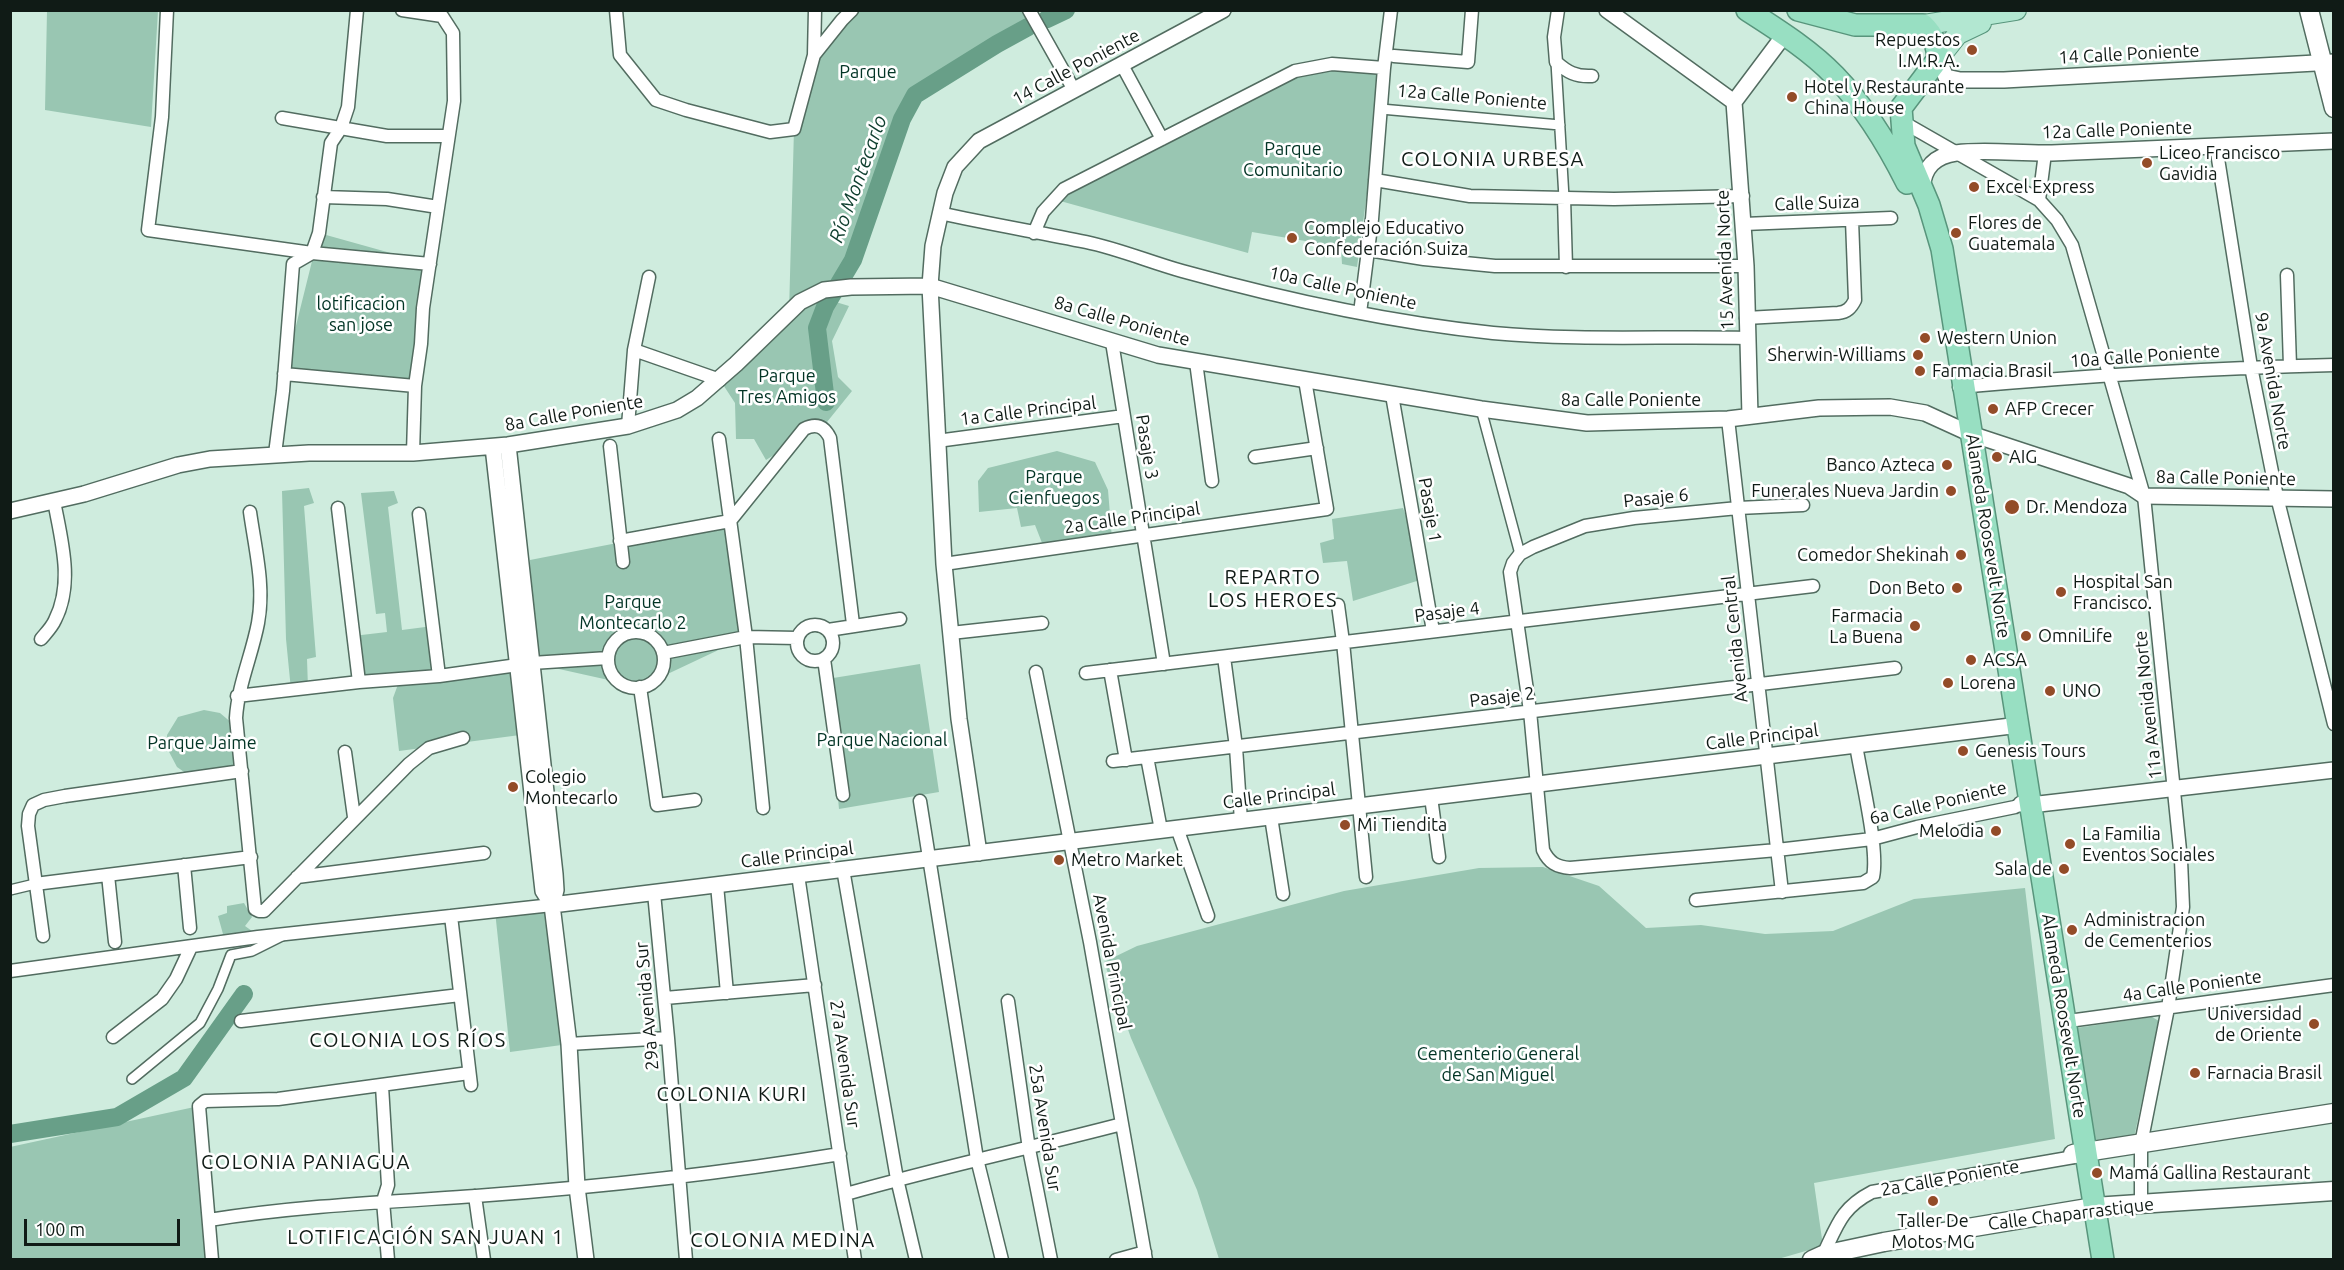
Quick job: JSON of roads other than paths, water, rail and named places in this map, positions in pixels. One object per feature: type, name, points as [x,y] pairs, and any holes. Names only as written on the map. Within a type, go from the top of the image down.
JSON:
[{"type":"highway","name":"Alameda Roosevelt Norte","points":[[1747,10],[1785,34],[1834,75],[1860,105],[1903,175],[1928,234],[1962,387]]},
{"type":"highway","points":[[1785,34],[1800,11],[1855,25],[1923,25],[1935,41],[1938,59],[1901,115],[1874,111],[1860,105]]},
{"type":"highway","name":"Alameda Roosevelt Norte","points":[[1901,115],[1904,146],[1937,228],[1942,249],[2011,726],[2026,804]]},
{"type":"highway","name":"Alameda Roosevelt Norte","points":[[1967,432],[1996,574],[2026,804],[2087,1208]]},
{"type":"highway","points":[[2087,1208],[2089,1260]]},
{"type":"highway","points":[[2087,1208],[2103,1260]]},
{"type":"main road","points":[[2309,10],[2328,63],[2334,108]]},
{"type":"main road","points":[[1923,25],[2009,12]]},
{"type":"main road","points":[[1938,59],[1958,34],[2009,12]]},
{"type":"main road","name":"2a Calle Poniente","points":[[2078,1155],[2334,1113]]},
{"type":"main road","name":"Calle Chaparrastique","points":[[1817,1257],[2009,1220],[2087,1208],[2334,1191]]},
{"type":"street","points":[[167,10],[162,117],[148,230],[312,253],[430,264]]},
{"type":"street","points":[[275,454],[293,264],[312,253],[319,233],[332,142],[341,128],[348,107],[357,10]]},
{"type":"street","points":[[402,10],[442,16],[453,33],[454,101],[415,386],[413,453]]},
{"type":"street","points":[[616,10],[621,55],[656,100],[770,132],[794,129],[814,55],[815,10]]},
{"type":"street","points":[[814,55],[852,10]]},
{"type":"street","name":"14 Calle Poniente","points":[[940,213],[955,167],[979,141],[1223,10]]},
{"type":"street","points":[[1360,313],[1391,10]]},
{"type":"street","points":[[1394,56],[1468,62],[1472,10]]},
{"type":"street","points":[[1558,10],[1554,37],[1566,267]]},
{"type":"street","points":[[1607,10],[1734,102],[1785,34]]},
{"type":"street","points":[[1030,11],[1074,90]]},
{"type":"street","name":"14 Calle Poniente","points":[[1938,59],[1950,79],[2004,81],[2328,63]]},
{"type":"street","points":[[1556,62],[1580,77],[1592,76]]},
{"type":"street","points":[[1034,233],[1043,212],[1064,189],[1295,71],[1332,64],[1384,68]]},
{"type":"street","points":[[1122,65],[1162,139]]},
{"type":"street","name":"15 Avenida Norte","points":[[1734,102],[1743,196],[1750,416]]},
{"type":"street","name":"12a Calle Poniente","points":[[1381,109],[1560,125]]},
{"type":"street","name":"11a Avenida Norte","points":[[1901,115],[1955,153],[2039,200],[2057,220],[2072,245],[2144,496],[2175,790],[2183,907],[2168,1008],[2141,1144],[2141,1204]]},
{"type":"street","points":[[282,118],[387,136],[448,136]]},
{"type":"street","name":"12a Calle Poniente","points":[[1922,188],[1923,176],[1928,166],[1955,153],[2045,153],[2334,141]]},
{"type":"street","name":"9a Avenida Norte","points":[[2216,146],[2251,367],[2277,497],[2334,724]]},
{"type":"street","points":[[2039,200],[2045,153]]},
{"type":"street","points":[[1375,180],[1470,196],[1564,198],[1743,196]]},
{"type":"street","points":[[323,197],[387,199],[438,207]]},
{"type":"street","points":[[940,213],[933,246],[930,286],[944,564],[959,719],[979,853]]},
{"type":"street","name":"10a Calle Poniente","points":[[940,213],[1088,243],[1183,271],[1360,313],[1493,333],[1601,339],[1747,338]]},
{"type":"street","name":"Calle Suiza","points":[[1744,224],[1891,218]]},
{"type":"street","points":[[1746,318],[1838,313],[1845,312],[1851,307],[1854,300],[1852,220]]},
{"type":"street","points":[[1368,250],[1424,259],[1495,266],[1746,266]]},
{"type":"street","points":[[2287,275],[2290,366]]},
{"type":"street","points":[[628,426],[634,350],[649,277]]},
{"type":"street","name":"8a Calle Poniente","points":[[10,511],[144,477],[178,465],[210,459],[275,454],[413,453],[501,446],[628,426],[677,410],[697,398],[720,380],[800,302],[824,290],[851,287],[930,286],[1158,355],[1481,409],[1587,423],[1728,419],[1819,408],[1890,407],[1925,413],[1967,432],[2129,486],[2144,496],[2334,499]]},
{"type":"street","name":"Pasaje 3","points":[[1112,342],[1164,664]]},
{"type":"street","points":[[634,350],[720,380]]},
{"type":"street","points":[[1196,362],[1212,481]]},
{"type":"street","name":"10a Calle Poniente","points":[[1962,387],[2111,375],[2334,365]]},
{"type":"street","points":[[284,374],[415,386]]},
{"type":"street","points":[[1255,457],[1317,448],[1305,380]]},
{"type":"street","name":"Pasaje 1","points":[[1392,395],[1433,631]]},
{"type":"street","points":[[1481,409],[1520,554],[1513,562],[1510,572],[1530,711],[1537,784]]},
{"type":"street","name":"1a Calle Principal","points":[[937,441],[1124,416]]},
{"type":"street","name":"Avenida Central","points":[[1728,419],[1782,892]]},
{"type":"street","points":[[621,541],[730,521],[804,429],[818,425],[826,429],[830,438],[853,624]]},
{"type":"street","points":[[719,439],[746,638],[763,808]]},
{"type":"street","points":[[501,446],[538,772],[556,890],[552,905],[569,1044],[577,1187],[586,1260]]},
{"type":"street","points":[[610,446],[623,562]]},
{"type":"street","name":"2a Calle Principal","points":[[944,564],[1327,509],[1317,448]]},
{"type":"street","points":[[41,639],[55,621],[61,604],[64,582],[64,557],[54,501]]},
{"type":"street","name":"Pasaje 6","points":[[1520,554],[1585,526],[1634,518],[1738,508],[1803,505]]},
{"type":"street","points":[[338,508],[358,682]]},
{"type":"street","points":[[250,512],[261,589],[258,621],[237,696],[237,738],[255,909],[264,911],[354,818],[429,748],[463,738]]},
{"type":"street","points":[[419,514],[439,676]]},
{"type":"street","name":"Pasaje 4","points":[[1086,673],[1813,586]]},
{"type":"street","points":[[1338,605],[1353,733],[1366,878]]},
{"type":"street","points":[[828,630],[833,640],[832,651],[824,659],[813,662],[803,658],[797,649],[796,638],[806,626],[814,624],[828,630],[853,624],[900,619]]},
{"type":"street","points":[[951,633],[1042,623]]},
{"type":"street","points":[[637,632],[654,638],[663,653],[662,671],[649,684],[640,687],[624,685],[617,680],[612,674],[608,658],[614,642],[620,636],[637,632]]},
{"type":"street","points":[[663,653],[746,638],[796,638]]},
{"type":"street","points":[[1224,657],[1236,747],[1241,821]]},
{"type":"street","points":[[237,696],[358,682],[439,676],[526,664],[608,658]]},
{"type":"street","points":[[824,659],[843,795]]},
{"type":"street","name":"Pasaje 2","points":[[1113,762],[1895,668]]},
{"type":"street","points":[[1110,670],[1126,760]]},
{"type":"street","name":"Avenida Principal","points":[[1036,672],[1071,841],[1145,1256]]},
{"type":"street","points":[[640,687],[657,805],[695,800]]},
{"type":"street","name":"Calle Principal","points":[[552,905],[2011,726]]},
{"type":"street","points":[[1696,900],[1863,884],[1869,881],[1874,871],[1872,839],[1856,745]]},
{"type":"street","points":[[345,752],[354,818]]},
{"type":"street","points":[[1147,757],[1161,830]]},
{"type":"street","name":"6a Calle Poniente","points":[[1537,784],[1543,850],[1552,863],[1570,868],[1777,850],[1872,839],[2026,804],[2175,790],[2334,770]]},
{"type":"street","points":[[43,936],[27,826],[33,805],[65,796],[242,771]]},
{"type":"street","points":[[1431,797],[1439,857]]},
{"type":"street","points":[[920,801],[977,1159],[1002,1260]]},
{"type":"street","points":[[1271,817],[1282,894]]},
{"type":"street","points":[[1177,828],[1208,916]]},
{"type":"street","points":[[297,877],[484,853]]},
{"type":"street","points":[[10,890],[35,884],[251,857]]},
{"type":"street","points":[[184,865],[190,928]]},
{"type":"street","points":[[843,869],[897,1179],[916,1260]]},
{"type":"street","points":[[108,875],[116,942]]},
{"type":"street","name":"27a Avenida Sur","points":[[798,875],[855,1260]]},
{"type":"street","points":[[717,885],[727,993]]},
{"type":"street","name":"29a Avenida Sur","points":[[654,892],[686,1260]]},
{"type":"street","points":[[10,971],[286,934],[552,905]]},
{"type":"street","points":[[212,1260],[199,1106],[205,1101],[278,1099],[382,1086],[470,1079],[450,916]]},
{"type":"street","points":[[132,1080],[200,1023],[218,989],[231,956],[252,951],[286,934]]},
{"type":"street","points":[[113,1037],[162,999],[176,979],[191,947]]},
{"type":"street","points":[[664,998],[815,985]]},
{"type":"street","name":"4a Calle Poniente","points":[[2060,1023],[2334,985]]},
{"type":"street","points":[[241,1021],[460,995]]},
{"type":"street","name":"25a Avenida Sur","points":[[1008,1002],[1029,1149],[1051,1260]]},
{"type":"street","points":[[569,1044],[668,1038]]},
{"type":"street","points":[[382,1086],[388,1185],[383,1202],[388,1260]]},
{"type":"street","points":[[846,1194],[897,1179],[1029,1149],[1122,1124]]},
{"type":"street","points":[[209,1220],[383,1202],[678,1177],[762,1167],[840,1154]]},
{"type":"street","name":"2a Calle Poniente","points":[[1817,1257],[1844,1212],[1855,1200],[1872,1192],[2078,1155]]},
{"type":"street","points":[[475,1196],[484,1260]]},
{"type":"street","points":[[1116,1260],[1145,1256]]},
{"type":"waterway","name":"Río Montecarlo","points":[[1047,19],[1066,10]]},
{"type":"waterway","name":"Río Montecarlo","points":[[826,402],[817,328],[825,307],[853,260],[902,119],[915,95],[1028,27]]},
{"type":"waterway","name":"Río Montecarlo","points":[[10,1134],[117,1117],[184,1078],[244,994]]},
{"type":"place","name":"Repuestos I.M.R.A.","points":[[1972,50]]},
{"type":"place","name":"Hotel y Restaurante China House","points":[[1792,97]]},
{"type":"place","name":"Liceo Francisco Gavidia","points":[[2147,163]]},
{"type":"place","name":"Excel Express","points":[[1974,187]]},
{"type":"place","name":"Flores de Guatemala","points":[[1956,233]]},
{"type":"place","name":"Complejo Educativo Confederación Suiza","points":[[1292,238]]},
{"type":"place","name":"Western Union","points":[[1925,338]]},
{"type":"place","name":"Sherwin-Williams","points":[[1918,355]]},
{"type":"place","name":"Farmacia Brasil","points":[[1920,371]]},
{"type":"place","name":"AFP Crecer","points":[[1993,409]]},
{"type":"place","name":"AIG","points":[[1997,457]]},
{"type":"place","name":"Banco Azteca","points":[[1947,465]]},
{"type":"place","name":"Funerales Nueva Jardin","points":[[1951,491]]},
{"type":"place","name":"Dr. Mendoza","points":[[2012,507]]},
{"type":"place","name":"Comedor Shekinah","points":[[1961,555]]},
{"type":"place","name":"Don Beto","points":[[1957,588]]},
{"type":"place","name":"Hospital San Francisco.","points":[[2061,592]]},
{"type":"place","name":"Farmacia La Buena","points":[[1915,626]]},
{"type":"place","name":"OmniLife","points":[[2026,636]]},
{"type":"place","name":"ACSA","points":[[1971,660]]},
{"type":"place","name":"Lorena","points":[[1948,683]]},
{"type":"place","name":"UNO","points":[[2050,691]]},
{"type":"place","name":"Genesis Tours","points":[[1963,751]]},
{"type":"place","name":"Colegio Montecarlo","points":[[513,787]]},
{"type":"place","name":"Mi Tiendita","points":[[1345,825]]},
{"type":"place","name":"Melodia","points":[[1996,831]]},
{"type":"place","name":"La Familia Eventos Sociales","points":[[2070,844]]},
{"type":"place","name":"Metro Market","points":[[1059,860]]},
{"type":"place","name":"Sala de","points":[[2064,869]]},
{"type":"place","name":"Administracion de Cementerios","points":[[2072,930]]},
{"type":"place","name":"Universidad de Oriente","points":[[2314,1024]]},
{"type":"place","name":"Farnacia Brasil","points":[[2195,1073]]},
{"type":"place","name":"Mamá Gallina Restaurant","points":[[2097,1173]]},
{"type":"place","name":"Taller De Motos MG","points":[[1933,1201]]},
{"type":"district","name":"COLONIA URBESA","points":[[1493,159]]},
{"type":"district","name":"REPARTO LOS HEROES","points":[[1273,588]]},
{"type":"district","name":"COLONIA LOS RÍOS","points":[[408,1040]]},
{"type":"district","name":"COLONIA KURI","points":[[732,1094]]},
{"type":"district","name":"COLONIA PANIAGUA","points":[[306,1162]]},
{"type":"district","name":"LOTIFICACIÓN SAN JUAN 1","points":[[426,1237]]},
{"type":"district","name":"COLONIA MEDINA","points":[[783,1240]]},
{"type":"park label","name":"Parque","points":[[868,72]]},
{"type":"park label","name":"Parque Comunitario","points":[[1293,159]]},
{"type":"park label","name":"lotificacion san jose","points":[[361,314]]},
{"type":"park label","name":"Parque Tres Amigos","points":[[787,386]]},
{"type":"park label","name":"Parque Cienfuegos","points":[[1054,487]]},
{"type":"park label","name":"Parque Montecarlo 2","points":[[633,612]]},
{"type":"park label","name":"Parque Nacional","points":[[882,740]]},
{"type":"park label","name":"Parque Jaime","points":[[202,743]]},
{"type":"park label","name":"Cementerio General de San Miguel","points":[[1498,1064]]}]
